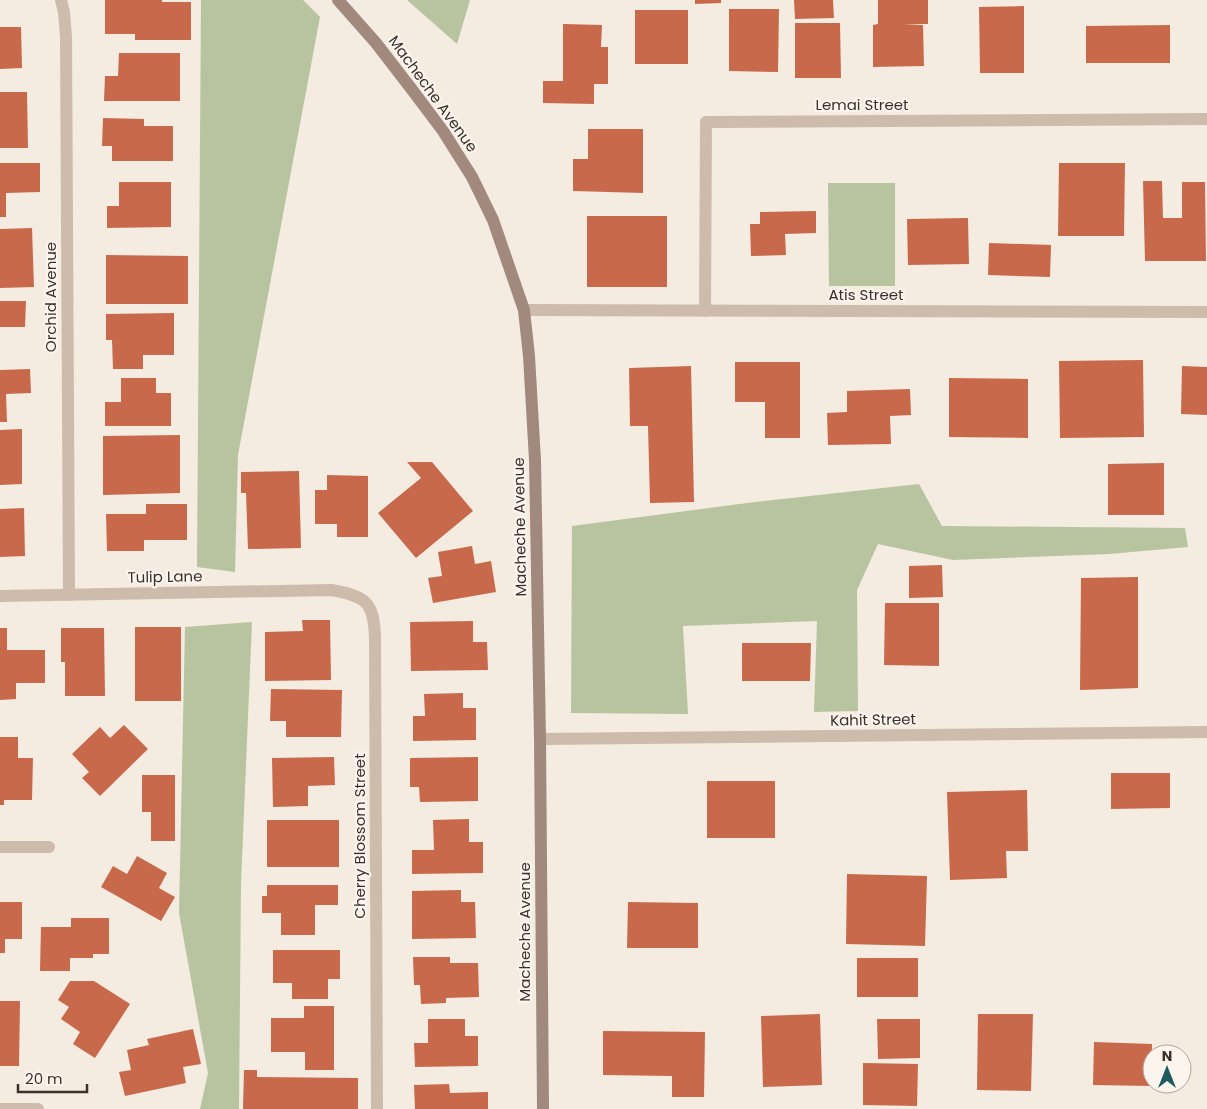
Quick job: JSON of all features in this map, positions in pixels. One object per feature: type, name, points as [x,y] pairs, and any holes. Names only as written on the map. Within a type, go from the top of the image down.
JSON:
[{"type":"main road","name":"Macheche Avenue","points":[[338,0],[376,43],[413,91],[443,131],[472,177],[493,220],[524,310],[530,356],[536,460],[543,1109]]},
{"type":"street","name":"Orchid Avenue","points":[[60,0],[64,12],[66,37],[69,595]]},
{"type":"street","name":"Lemai Street","points":[[705,311],[706,122],[1207,119]]},
{"type":"street","name":"Atis Street","points":[[524,310],[1207,312]]},
{"type":"street","name":"Tulip Lane","points":[[0,596],[331,590]]},
{"type":"street","name":"Cherry Blossom Street","points":[[331,590],[352,594],[370,606],[375,622],[376,1109]]},
{"type":"street","name":"Kahit Street","points":[[540,739],[1207,732]]},
{"type":"street","points":[[0,847],[49,847]]},
{"type":"street","points":[[0,1109],[38,1109]]},
{"type":"green space","points":[[201,0],[303,0],[320,17],[238,455],[235,572],[197,567]]},
{"type":"green space","points":[[407,0],[470,0],[457,44]]},
{"type":"green space","points":[[828,183],[895,183],[895,286],[829,286]]},
{"type":"green space","points":[[919,484],[942,526],[1185,528],[1188,547],[1109,554],[953,560],[878,544],[857,590],[858,711],[814,712],[817,621],[683,626],[688,714],[571,713],[572,526],[747,503]]},
{"type":"green space","points":[[252,622],[241,884],[239,1109],[200,1109],[208,1073],[179,913],[185,627]]},
{"type":"building","points":[[105,0],[191,2],[191,40],[135,40],[135,34],[105,34]]},
{"type":"building","points":[[695,0],[721,0],[721,3],[695,4]]},
{"type":"building","points":[[794,0],[833,0],[834,18],[795,19]]},
{"type":"building","points":[[878,0],[928,0],[928,24],[903,24],[923,25],[924,66],[873,67],[873,25],[878,24]]},
{"type":"building","points":[[1024,6],[1024,73],[980,73],[979,7]]},
{"type":"building","points":[[729,9],[779,9],[778,72],[729,71]]},
{"type":"building","points":[[635,10],[688,10],[688,64],[635,64]]},
{"type":"building","points":[[795,23],[840,23],[841,78],[795,78]]},
{"type":"building","points":[[563,24],[602,25],[601,47],[608,47],[608,84],[594,84],[594,104],[543,103],[543,81],[563,81]]},
{"type":"building","points":[[1170,25],[1170,63],[1086,63],[1086,26]]},
{"type":"building","points":[[0,27],[21,27],[22,68],[0,69]]},
{"type":"building","points":[[119,53],[180,53],[180,101],[104,101],[105,76],[118,76]]},
{"type":"building","points":[[0,92],[27,92],[28,148],[0,148]]},
{"type":"building","points":[[103,118],[144,119],[144,126],[173,126],[173,161],[112,161],[112,146],[102,146]]},
{"type":"building","points":[[588,129],[643,129],[643,193],[573,191],[573,159],[588,159]]},
{"type":"building","points":[[0,163],[40,163],[40,192],[6,193],[6,217],[0,217]]},
{"type":"building","points":[[1059,163],[1125,163],[1124,236],[1058,236]]},
{"type":"building","points":[[1143,181],[1162,181],[1163,218],[1182,218],[1182,182],[1205,182],[1206,261],[1145,261]]},
{"type":"building","points":[[119,182],[171,182],[171,227],[107,228],[107,206],[119,206]]},
{"type":"building","points":[[816,211],[816,233],[785,234],[786,255],[751,256],[750,224],[760,224],[760,212]]},
{"type":"building","points":[[587,216],[667,216],[667,287],[587,287]]},
{"type":"building","points":[[968,218],[969,264],[908,265],[907,219]]},
{"type":"building","points":[[32,228],[34,287],[0,288],[0,229]]},
{"type":"building","points":[[989,243],[1051,245],[1050,277],[988,275]]},
{"type":"building","points":[[106,255],[188,256],[188,304],[106,304]]},
{"type":"building","points":[[0,301],[26,301],[25,327],[0,327]]},
{"type":"building","points":[[174,313],[174,355],[143,355],[143,369],[113,369],[112,340],[106,340],[106,314]]},
{"type":"building","points":[[1143,360],[1144,437],[1060,438],[1059,361]]},
{"type":"building","points":[[735,362],[800,362],[800,438],[765,438],[765,402],[735,402]]},
{"type":"building","points":[[691,366],[694,502],[650,503],[648,426],[630,426],[629,368]]},
{"type":"building","points":[[1182,366],[1207,367],[1207,415],[1181,414]]},
{"type":"building","points":[[30,369],[31,393],[6,394],[7,422],[0,422],[0,370]]},
{"type":"building","points":[[121,378],[156,378],[156,393],[171,393],[171,426],[105,426],[105,402],[121,402]]},
{"type":"building","points":[[949,378],[1028,379],[1028,438],[949,437]]},
{"type":"building","points":[[910,389],[911,415],[890,416],[891,444],[828,445],[827,413],[847,412],[847,391]]},
{"type":"building","points":[[22,429],[22,484],[0,485],[0,430]]},
{"type":"building","points":[[180,435],[180,493],[103,495],[103,436]]},
{"type":"building","points":[[407,462],[432,462],[473,511],[416,558],[378,513],[421,478]]},
{"type":"building","points":[[1164,463],[1164,515],[1108,515],[1108,464]]},
{"type":"building","points":[[299,471],[301,548],[248,549],[246,493],[241,493],[241,472]]},
{"type":"building","points":[[327,475],[368,476],[368,537],[337,537],[337,524],[315,524],[315,490],[327,490]]},
{"type":"building","points":[[146,504],[187,504],[187,540],[144,540],[144,551],[107,551],[106,514],[146,514]]},
{"type":"building","points":[[24,508],[25,556],[0,557],[0,509]]},
{"type":"building","points":[[472,546],[475,564],[491,561],[496,592],[433,603],[428,578],[442,576],[438,552]]},
{"type":"building","points":[[942,565],[943,597],[909,598],[909,566]]},
{"type":"building","points":[[1138,577],[1138,688],[1080,690],[1081,578]]},
{"type":"building","points":[[885,603],[939,603],[939,666],[884,665]]},
{"type":"building","points":[[302,620],[330,620],[331,680],[265,681],[265,632],[303,631]]},
{"type":"building","points":[[473,621],[473,642],[487,642],[488,670],[411,671],[410,622]]},
{"type":"building","points":[[135,627],[181,627],[181,701],[135,701]]},
{"type":"building","points":[[0,628],[7,628],[7,650],[45,650],[45,683],[16,683],[16,699],[0,700]]},
{"type":"building","points":[[61,628],[104,628],[105,696],[65,696],[65,662],[61,662]]},
{"type":"building","points":[[742,643],[811,643],[810,681],[742,681]]},
{"type":"building","points":[[271,689],[342,690],[341,737],[286,737],[286,721],[270,721]]},
{"type":"building","points":[[463,693],[463,708],[476,708],[476,740],[413,741],[413,716],[425,716],[424,694]]},
{"type":"building","points":[[124,725],[148,749],[100,796],[82,778],[89,772],[72,754],[100,727],[110,738]]},
{"type":"building","points":[[0,737],[18,737],[18,758],[33,758],[32,800],[4,800],[4,805],[0,805]]},
{"type":"building","points":[[334,757],[335,785],[308,786],[308,806],[273,807],[272,758]]},
{"type":"building","points":[[478,757],[478,801],[420,802],[419,787],[410,787],[410,758]]},
{"type":"building","points":[[1111,773],[1170,773],[1170,808],[1111,809]]},
{"type":"building","points":[[142,775],[175,775],[175,841],[151,841],[151,812],[142,812]]},
{"type":"building","points":[[707,781],[775,781],[775,838],[707,838]]},
{"type":"building","points":[[1027,790],[1028,851],[1006,851],[1007,878],[950,880],[947,792]]},
{"type":"building","points":[[469,819],[469,842],[483,842],[483,873],[412,874],[412,850],[434,850],[433,820]]},
{"type":"building","points":[[267,820],[339,820],[339,867],[267,867]]},
{"type":"building","points":[[137,856],[167,873],[159,888],[175,897],[161,921],[101,887],[113,866],[127,874]]},
{"type":"building","points":[[847,874],[927,876],[925,946],[846,944]]},
{"type":"building","points":[[267,885],[338,885],[338,905],[315,905],[315,935],[281,935],[281,913],[262,913],[262,896],[267,896]]},
{"type":"building","points":[[461,890],[461,902],[475,902],[476,938],[412,939],[412,891]]},
{"type":"building","points":[[0,902],[22,902],[22,939],[5,939],[5,953],[0,953]]},
{"type":"building","points":[[628,902],[698,903],[698,948],[627,948]]},
{"type":"building","points":[[71,918],[109,918],[109,954],[93,954],[93,958],[70,958],[70,971],[40,971],[41,927],[71,927]]},
{"type":"building","points":[[273,950],[340,950],[340,979],[328,979],[328,999],[292,999],[292,983],[273,983]]},
{"type":"building","points":[[413,957],[450,957],[450,963],[478,963],[479,997],[446,998],[446,1003],[421,1004],[420,985],[414,985]]},
{"type":"building","points":[[857,958],[918,958],[918,997],[857,997]]},
{"type":"building","points":[[70,981],[94,981],[130,1004],[95,1058],[73,1044],[80,1032],[61,1019],[69,1007],[58,1000]]},
{"type":"building","points":[[0,1001],[20,1001],[19,1066],[0,1066]]},
{"type":"building","points":[[304,1006],[334,1006],[334,1070],[305,1070],[305,1052],[271,1052],[271,1018],[304,1018]]},
{"type":"building","points":[[820,1014],[822,1085],[763,1087],[761,1016]]},
{"type":"building","points":[[978,1014],[1033,1014],[1031,1091],[977,1090]]},
{"type":"building","points":[[428,1019],[465,1019],[465,1036],[478,1036],[478,1066],[415,1067],[414,1043],[428,1043]]},
{"type":"building","points":[[877,1019],[920,1019],[920,1058],[878,1059]]},
{"type":"building","points":[[193,1029],[201,1064],[183,1067],[186,1083],[125,1096],[119,1072],[131,1070],[127,1050],[149,1045],[147,1039]]},
{"type":"building","points":[[603,1031],[705,1032],[704,1097],[672,1097],[672,1076],[603,1075]]},
{"type":"building","points":[[1094,1042],[1152,1044],[1142,1044],[1142,1086],[1093,1085]]},
{"type":"building","points":[[863,1063],[918,1064],[917,1106],[863,1105]]},
{"type":"building","points":[[244,1070],[257,1070],[257,1077],[358,1078],[358,1109],[243,1109]]},
{"type":"building","points":[[449,1084],[450,1093],[488,1092],[488,1109],[415,1109],[414,1085]]}]
